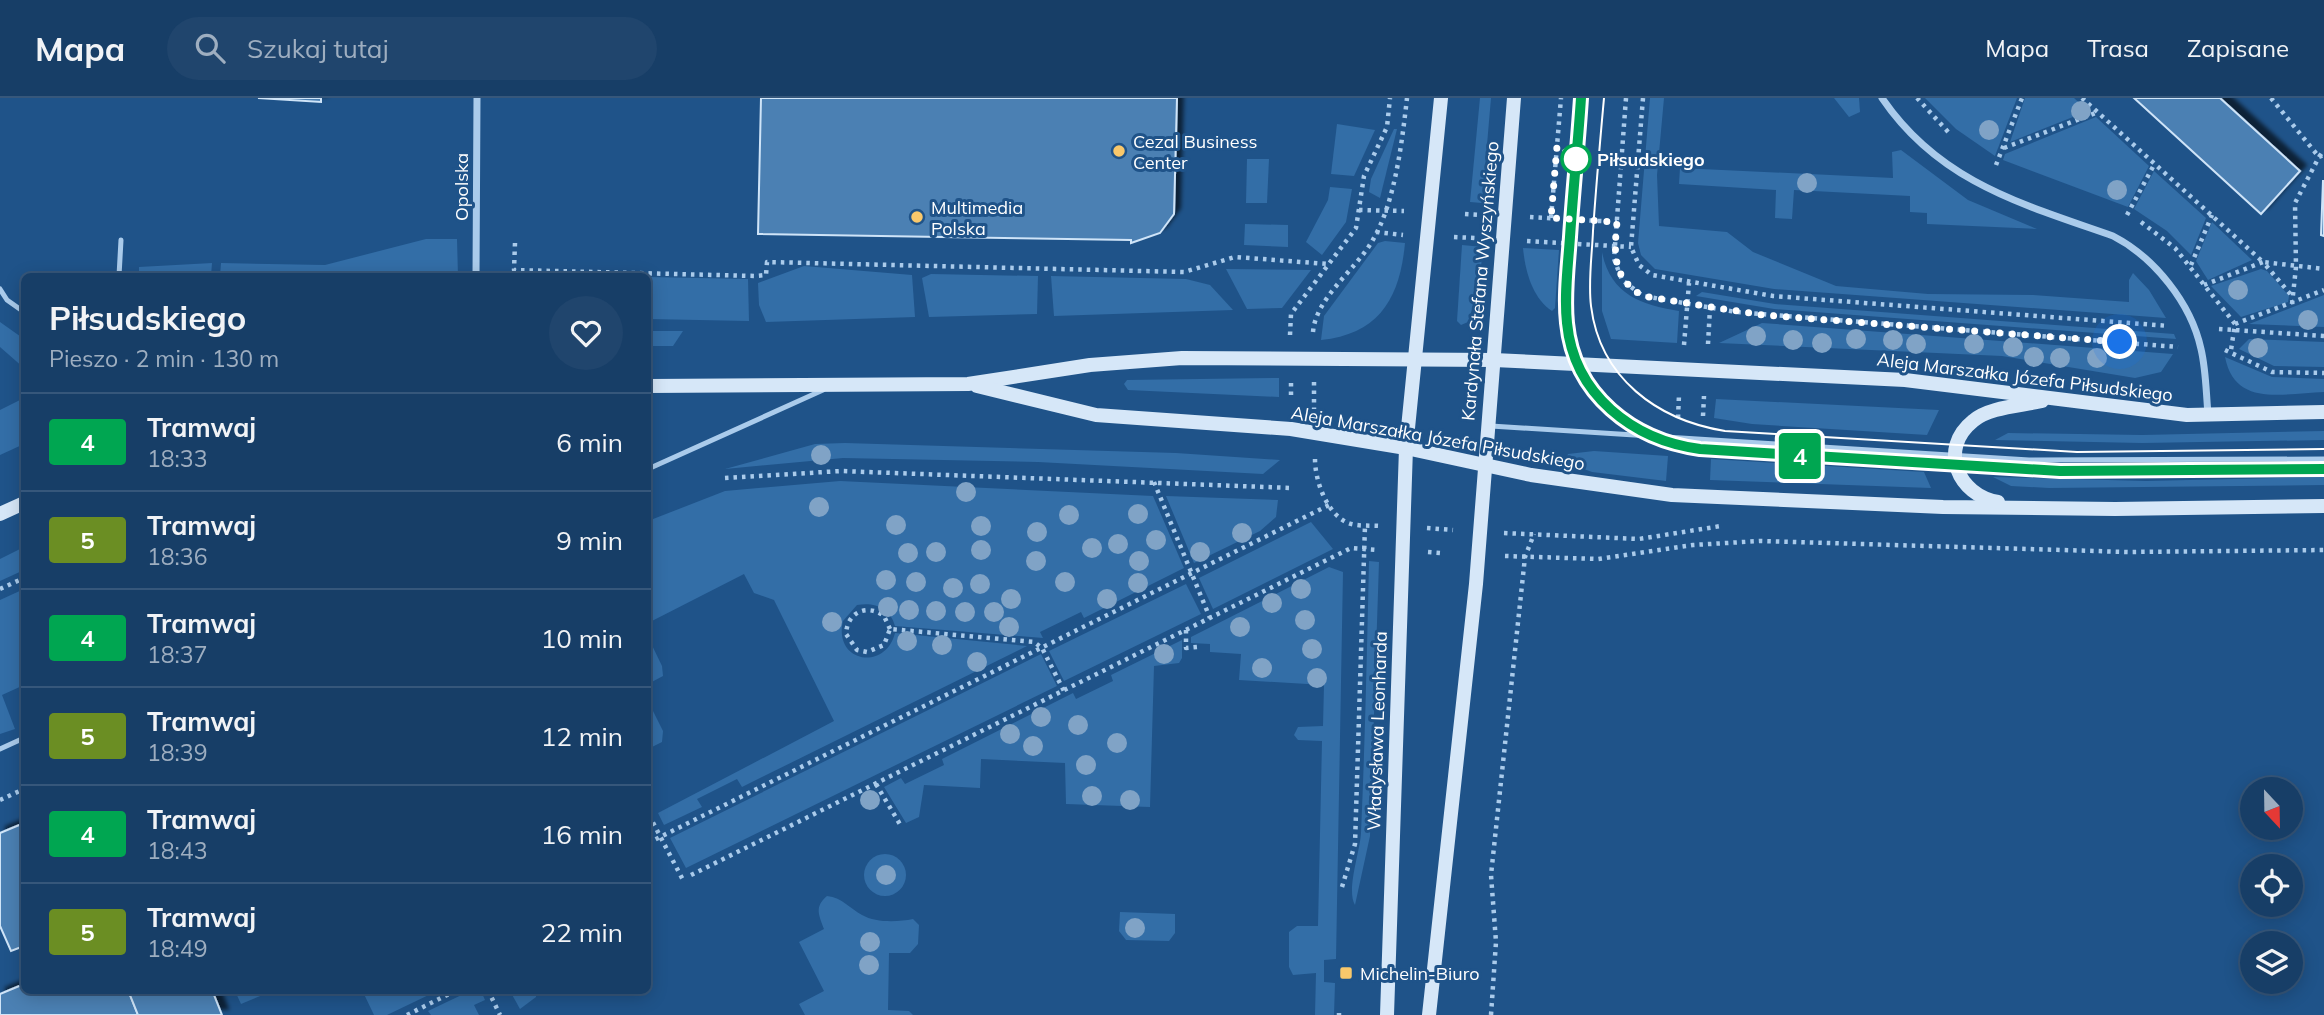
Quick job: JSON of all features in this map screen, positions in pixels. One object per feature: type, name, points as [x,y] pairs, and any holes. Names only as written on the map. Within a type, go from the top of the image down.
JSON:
[{"type":"street","name":"Opolska","points":[[476,273],[477,98]]},
{"type":"street","points":[[1406,448],[1441,98]]},
{"type":"street","name":"Kardynała Stefana Wyszyńskiego","points":[[1485,466],[1514,98]]},
{"type":"street","points":[[1882,98],[1929,151],[1979,186],[2133,246],[2167,282],[2194,327],[2201,348],[2208,415]]},
{"type":"street","name":"Aleja Marszałka Józefa Piłsudskiego","points":[[651,386],[968,384],[1126,361],[1219,358],[1494,360],[1905,380],[2153,413],[2208,415],[2324,412]]},
{"type":"street","name":"Aleja Marszałka Józefa Piłsudskiego","points":[[968,384],[1096,415],[1291,429],[1406,448],[1581,484],[1672,495],[1881,505],[2324,506]]},
{"type":"street","points":[[2026,507],[1987,500],[1973,493],[1958,475],[1954,456],[1962,431],[1974,419],[1987,413],[2053,399]]},
{"type":"street","name":"Władysława Leonharda","points":[[1387,1015],[1406,448]]},
{"type":"street","points":[[1429,1015],[1472,628],[1485,466]]},
{"type":"street","points":[[0,514],[21,504]]},
{"type":"lane","points":[[120,273],[121,240]]},
{"type":"lane","points":[[0,289],[8,300],[21,310]]},
{"type":"lane","points":[[651,468],[835,385]]},
{"type":"lane","points":[[1488,425],[1954,456],[2092,461],[2324,459]]},
{"type":"lane","points":[[0,749],[21,739]]},
{"type":"path","points":[[1290,338],[1291,314],[1356,228],[1364,176],[1387,127],[1390,98]]},
{"type":"path","points":[[1314,339],[1317,315],[1373,242],[1398,171],[1407,98]]},
{"type":"path","points":[[1551,218],[1561,98]]},
{"type":"path","points":[[1626,98],[1615,245],[1616,269],[1631,289],[1643,296],[1762,315],[2231,350],[2272,372],[2324,373]]},
{"type":"path","points":[[1643,98],[1631,247],[1633,256],[1645,272],[1689,283],[1773,296],[2324,336]]},
{"type":"path","points":[[1996,165],[2022,98]]},
{"type":"path","points":[[2082,98],[2263,261],[2293,296]]},
{"type":"path","points":[[2271,98],[2322,154],[2295,203],[2296,267],[2292,304]]},
{"type":"path","points":[[2004,148],[2098,112]]},
{"type":"path","points":[[2127,215],[2155,163]]},
{"type":"path","points":[[1359,210],[1408,211]]},
{"type":"path","points":[[2191,265],[2212,215]]},
{"type":"path","points":[[1525,217],[1617,222]]},
{"type":"path","points":[[1376,232],[1406,235]]},
{"type":"path","points":[[1462,237],[1483,239]]},
{"type":"path","points":[[1523,241],[1631,247]]},
{"type":"path","points":[[515,243],[514,270],[642,273]]},
{"type":"path","points":[[651,273],[766,275],[766,261],[1184,272],[1235,257],[1328,264]]},
{"type":"path","points":[[2204,285],[2263,261],[2324,269]]},
{"type":"path","points":[[1684,343],[1689,283]]},
{"type":"path","points":[[2235,324],[2324,290]]},
{"type":"path","points":[[1708,344],[1710,308]]},
{"type":"path","points":[[1291,378],[1291,399]]},
{"type":"path","points":[[1314,380],[1314,402]]},
{"type":"path","points":[[1679,409],[1680,394]]},
{"type":"path","points":[[1703,416],[1704,395]]},
{"type":"path","points":[[1315,463],[1316,479],[1346,522],[1379,526]]},
{"type":"path","points":[[725,478],[841,471],[1292,488]]},
{"type":"path","points":[[1154,482],[1210,618]]},
{"type":"path","points":[[651,842],[1331,504]]},
{"type":"path","points":[[1693,545],[1695,519]]},
{"type":"path","points":[[1342,887],[1355,844],[1365,525]]},
{"type":"path","points":[[1491,1015],[1496,942],[1491,875],[1525,558],[1534,534]]},
{"type":"path","points":[[1500,556],[1608,559],[1693,545],[1760,541],[2128,552],[2324,550]]},
{"type":"path","points":[[691,875],[1351,548],[1381,550]]},
{"type":"path","points":[[0,589],[21,579]]},
{"type":"path","points":[[869,609],[884,616],[890,629],[884,645],[867,653],[857,650],[846,634],[850,618],[858,611],[869,609]]},
{"type":"path","points":[[890,629],[1034,642],[1042,648],[1064,691]]},
{"type":"path","points":[[1186,630],[1186,648],[1197,647],[1197,652]]},
{"type":"path","points":[[876,784],[901,826]]},
{"type":"path","points":[[0,800],[21,790]]},
{"type":"path","points":[[651,819],[683,880]]},
{"type":"path","points":[[407,1015],[449,994]]},
{"type":"path","points":[[490,994],[500,1015]]},
{"type":"shaded area","points":[[1480,98],[1491,98],[1482,203],[1470,202]]},
{"type":"shaded area","points":[[1650,98],[1664,98],[1657,175],[1659,226],[1727,232],[1753,252],[1836,286],[1928,294],[2033,295],[2129,302],[2129,280],[2133,273],[2149,290],[2166,318],[1774,289],[1655,269],[1641,255],[1638,243]]},
{"type":"shaded area","points":[[1834,98],[1859,98],[1860,112],[1849,117]]},
{"type":"shaded area","points":[[1925,98],[2017,98],[1995,156],[1956,129]]},
{"type":"shaded area","points":[[2025,98],[2074,98],[2088,111],[2010,142]]},
{"type":"shaded area","points":[[2096,117],[2149,166],[2128,207],[2003,160],[2005,154]]},
{"type":"shaded area","points":[[1337,124],[1375,130],[1354,176],[1331,174]]},
{"type":"shaded area","points":[[1394,129],[1397,129],[1380,198],[1369,192],[1371,179]]},
{"type":"shaded area","points":[[1901,150],[1968,200],[2037,229],[1927,224],[1927,213],[1910,212],[1910,196],[1794,190],[1792,219],[1775,218],[1776,190],[1679,184],[1680,168],[1893,178],[1892,152]]},
{"type":"shaded area","points":[[1247,159],[1269,159],[1267,203],[1246,203]]},
{"type":"shaded area","points":[[2154,171],[2206,218],[2191,255],[2167,231],[2134,209]]},
{"type":"shaded area","points":[[1330,187],[1352,189],[1346,222],[1322,255],[1306,242],[1328,200]]},
{"type":"shaded area","points":[[2212,222],[2252,260],[2208,280],[2196,261]]},
{"type":"shaded area","points":[[1245,224],[1288,225],[1288,247],[1244,245]]},
{"type":"shaded area","points":[[426,239],[457,239],[458,273],[220,273],[221,263],[325,265]]},
{"type":"shaded area","points":[[1378,243],[1405,243],[1398,280],[1383,310],[1358,330],[1321,340],[1324,316]]},
{"type":"shaded area","points":[[1462,245],[1483,247],[1479,287],[1468,322],[1461,325],[1457,321]]},
{"type":"shaded area","points":[[1523,248],[1559,250],[1555,308],[1552,311],[1539,299],[1531,283]]},
{"type":"shaded area","points":[[1602,252],[1612,278],[1629,295],[1652,305],[1679,311],[1677,343],[1611,339],[1602,311]]},
{"type":"shaded area","points":[[212,263],[211,273],[139,273],[139,267]]},
{"type":"shaded area","points":[[804,266],[912,275],[915,317],[766,322],[759,305],[758,283]]},
{"type":"shaded area","points":[[1226,269],[1311,270],[1282,308],[1247,309]]},
{"type":"shaded area","points":[[2261,269],[2267,271],[2289,296],[2288,302],[2241,317],[2211,286]]},
{"type":"shaded area","points":[[931,274],[1038,276],[1037,314],[929,317],[922,278]]},
{"type":"shaded area","points":[[1051,276],[1186,279],[1210,285],[1233,310],[1054,316]]},
{"type":"shaded area","points":[[651,277],[748,279],[749,321],[651,319]]},
{"type":"shaded area","points":[[1702,292],[1775,304],[2174,334],[2176,339],[1774,309],[1696,296]]},
{"type":"shaded area","points":[[2324,295],[2324,327],[2249,324]]},
{"type":"shaded area","points":[[0,322],[21,337],[21,365],[0,347]]},
{"type":"shaded area","points":[[1762,323],[2173,354],[2161,372],[2135,378],[2002,356],[1719,343]]},
{"type":"shaded area","points":[[651,331],[683,331],[673,346],[651,346]]},
{"type":"shaded area","points":[[2249,339],[2324,342],[2324,367],[2274,366],[2239,349]]},
{"type":"shaded area","points":[[2225,357],[2272,377],[2324,379],[2324,392],[2278,395],[2250,391],[2239,384],[2230,373]]},
{"type":"shaded area","points":[[1279,378],[1279,397],[1128,390],[1124,384],[1127,380]]},
{"type":"shaded area","points":[[1716,399],[1939,410],[1927,435],[1752,424],[1714,418]]},
{"type":"shaded area","points":[[21,400],[21,445],[0,455],[0,410]]},
{"type":"shaded area","points":[[2324,431],[2324,440],[2142,443],[1995,440],[2008,433],[2142,435]]},
{"type":"shaded area","points":[[815,444],[1176,453],[1280,460],[1263,474],[1038,462],[843,458],[725,469]]},
{"type":"shaded area","points":[[1594,451],[1668,456],[1666,481],[1592,472],[1565,462],[1568,454]]},
{"type":"shaded area","points":[[1711,459],[1924,472],[1931,488],[1710,480]]},
{"type":"shaded area","points":[[1993,477],[2146,481],[2324,477],[2324,485],[2049,488],[2011,486]]},
{"type":"shaded area","points":[[840,481],[1153,496],[1184,568],[1084,618],[1081,612],[1040,632],[1043,638],[895,626],[889,614],[880,607],[857,605],[843,621],[842,635],[852,653],[862,657],[881,653],[895,633],[1027,646],[742,787],[737,779],[697,799],[702,807],[664,825],[658,813],[834,721],[774,600],[754,593],[744,574],[651,621],[651,520],[725,491]]},
{"type":"shaded area","points":[[1166,496],[1278,500],[1276,517],[1260,531],[1194,563]]},
{"type":"shaded area","points":[[1311,522],[1333,549],[1213,609],[1199,578]]},
{"type":"shaded area","points":[[21,548],[21,571],[0,581],[0,559]]},
{"type":"shaded area","points":[[1369,561],[1379,562],[1370,836],[1355,905],[1352,890],[1361,833]]},
{"type":"shaded area","points":[[1329,567],[1343,572],[1336,959],[1324,960],[1324,982],[1335,983],[1334,1015],[1315,1015],[1316,973],[1293,975],[1289,967],[1289,932],[1297,926],[1318,926],[1322,741],[1298,740],[1294,735],[1298,727],[1323,726],[1324,685],[1239,680],[1241,654],[1210,652],[1210,644],[1191,643],[1191,637]]},
{"type":"shaded area","points":[[1186,584],[1201,614],[1064,681],[1049,651]]},
{"type":"shaded area","points":[[21,590],[21,686],[2,695],[15,729],[0,734],[0,600]]},
{"type":"shaded area","points":[[1182,640],[1182,658],[1179,663],[1154,666],[1150,807],[1066,804],[1065,763],[981,759],[980,788],[924,785],[919,817],[906,823],[884,787],[901,778],[905,784],[944,765],[942,759],[1073,693],[1076,699],[1113,681],[1111,675]]},
{"type":"shaded area","points":[[651,643],[662,666],[663,676],[651,682]]},
{"type":"shaded area","points":[[1041,654],[1057,686],[686,868],[670,838]]},
{"type":"shaded area","points":[[651,707],[663,731],[662,742],[651,748]]},
{"type":"shaded area","points":[[885,854],[900,860],[906,875],[900,890],[885,896],[870,890],[864,875],[870,860]]},
{"type":"shaded area","points":[[827,896],[842,901],[868,918],[887,921],[913,919],[919,925],[918,944],[910,953],[889,953],[888,1010],[909,1011],[913,1015],[805,1015],[799,1004],[824,991],[799,942],[824,929],[819,908]]},
{"type":"shaded area","points":[[1120,912],[1175,914],[1175,933],[1169,941],[1126,940],[1119,931]]},
{"type":"shaded area","points":[[236,994],[265,994],[241,1004]]},
{"type":"shaded area","points":[[364,994],[431,994],[387,1015],[374,1015]]},
{"type":"shaded area","points":[[464,994],[482,994],[485,1000],[474,1005],[479,1015],[431,1015],[428,1011]]},
{"type":"shaded area","points":[[512,994],[536,994],[536,997],[520,1009]]},
{"type":"building","points":[[258,98],[321,98],[321,102]]},
{"type":"building","points":[[761,98],[1177,98],[1174,214],[1160,233],[1131,243],[1131,240],[758,234]]},
{"type":"building","points":[[2134,98],[2220,98],[2300,171],[2261,214]]},
{"type":"building","points":[[2324,181],[2324,236],[2321,235]]},
{"type":"building","points":[[21,824],[21,947],[11,951],[0,926],[0,833]]},
{"type":"building","points":[[21,985],[21,994],[130,994],[138,1015],[0,1015],[0,994]]},
{"type":"building","points":[[130,994],[214,994],[222,1015],[138,1015]]},
{"type":"tram line","points":[[1581,98],[1566,291],[1567,323],[1572,349],[1581,372],[1594,392],[1611,410],[1652,436],[1700,449],[1934,465],[2090,470],[2324,469]]},
{"type":"tram line","name":"4","points":[[1581,98],[1567,267],[1567,324],[1576,360],[1597,396],[1610,410],[1643,434],[1676,446],[1700,449],[2009,469],[2131,472],[2324,469]]},
{"type":"tram line","points":[[1604,98],[1595,198],[1591,306],[1606,354],[1619,374],[1655,406],[1677,417],[1725,431],[2077,452],[2324,449]]},
{"type":"place","name":"Cezal Business Center","points":[[1119,151]]},
{"type":"place","name":"Piłsudskiego","points":[[1576,159]]},
{"type":"place","name":"Multimedia Polska","points":[[917,217]]},
{"type":"place","name":"Michelin-Biuro","points":[[1346,973]]},
{"type":"route","points":[[1576,159],[1557,146],[1551,218],[1617,222],[1614,259],[1616,269],[1631,289],[1643,296],[1762,315],[2120,342]]}]
